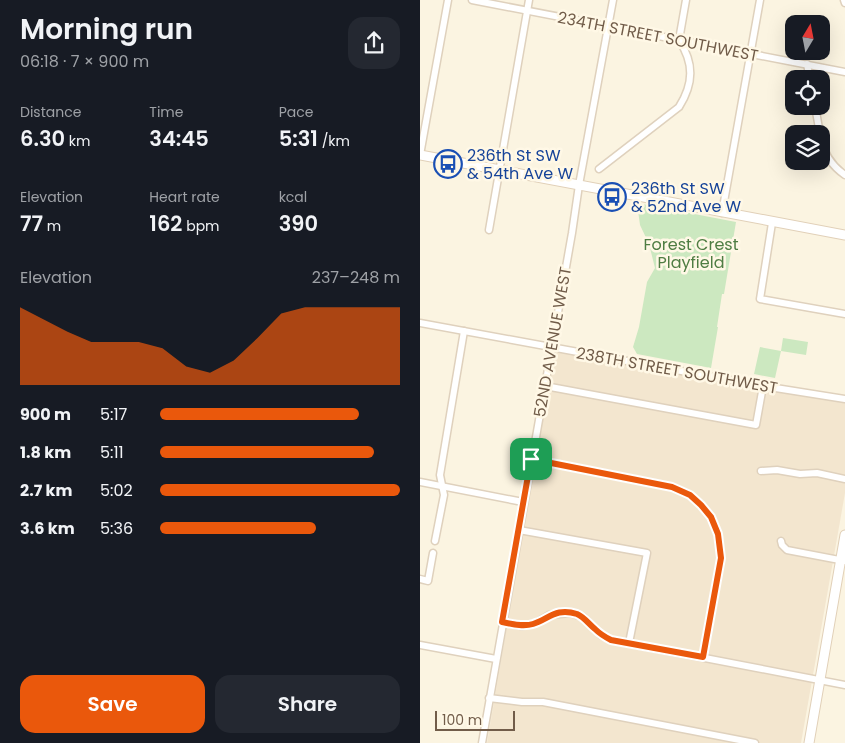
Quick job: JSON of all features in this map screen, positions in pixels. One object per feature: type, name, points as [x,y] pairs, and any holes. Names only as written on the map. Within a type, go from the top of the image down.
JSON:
[{"type":"main road","points":[[420,155],[772,223],[845,235]]},
{"type":"main road","points":[[809,743],[843,561],[845,536]]},
{"type":"street","points":[[420,155],[448,0]]},
{"type":"street","name":"234TH STREET SOUTHWEST","points":[[472,0],[845,72]]},
{"type":"street","points":[[490,230],[529,0]]},
{"type":"street","name":"52ND AVENUE WEST","points":[[482,743],[613,0]]},
{"type":"street","points":[[599,169],[679,107],[687,95],[690,85],[690,62],[679,40],[686,0]]},
{"type":"street","points":[[722,213],[760,0]]},
{"type":"street","points":[[807,64],[808,70]]},
{"type":"street","points":[[830,161],[845,175]]},
{"type":"street","points":[[772,223],[760,299],[845,314]]},
{"type":"street","name":"238TH STREET SOUTHWEST","points":[[420,323],[763,386],[845,399]]},
{"type":"street","points":[[435,541],[444,495],[440,475],[464,331]]},
{"type":"street","points":[[545,386],[756,425],[763,386]]},
{"type":"street","points":[[531,459],[672,487],[690,495],[711,517],[718,534],[721,558],[703,657]]},
{"type":"street","points":[[761,472],[777,470],[800,474],[817,473],[845,478]]},
{"type":"street","points":[[420,482],[523,502]]},
{"type":"street","points":[[519,530],[646,553],[629,643]]},
{"type":"street","points":[[781,541],[787,550],[843,561]]},
{"type":"street","points":[[420,579],[428,580],[433,553]]},
{"type":"street","points":[[502,622],[522,626],[534,624],[549,615],[561,612],[570,613],[582,617],[601,635],[611,640],[845,686]]},
{"type":"street","points":[[420,645],[496,659]]},
{"type":"street","points":[[489,698],[522,702],[543,702],[755,743]]},
{"type":"shaded area","points":[[554,351],[845,403],[845,493],[801,743],[487,743]]},
{"type":"green space","name":"Forest Crest Playfield","points":[[637,203],[736,222],[724,294],[722,294],[711,368],[637,354],[633,347],[639,327],[647,282],[655,268],[649,244],[640,225]]},
{"type":"green space","points":[[783,338],[808,342],[806,355],[781,351]]},
{"type":"green space","points":[[760,347],[781,351],[775,378],[754,374]]},
{"type":"place","name":"236th St SW & 54th Ave W","points":[[448,164]]},
{"type":"place","name":"236th St SW & 52nd Ave W","points":[[612,197]]},
{"type":"route","points":[[531,459],[672,487],[690,495],[701,505],[711,517],[718,534],[721,558],[703,657],[611,640],[601,635],[577,614],[561,612],[549,615],[534,624],[522,626],[502,622],[531,459]]}]
